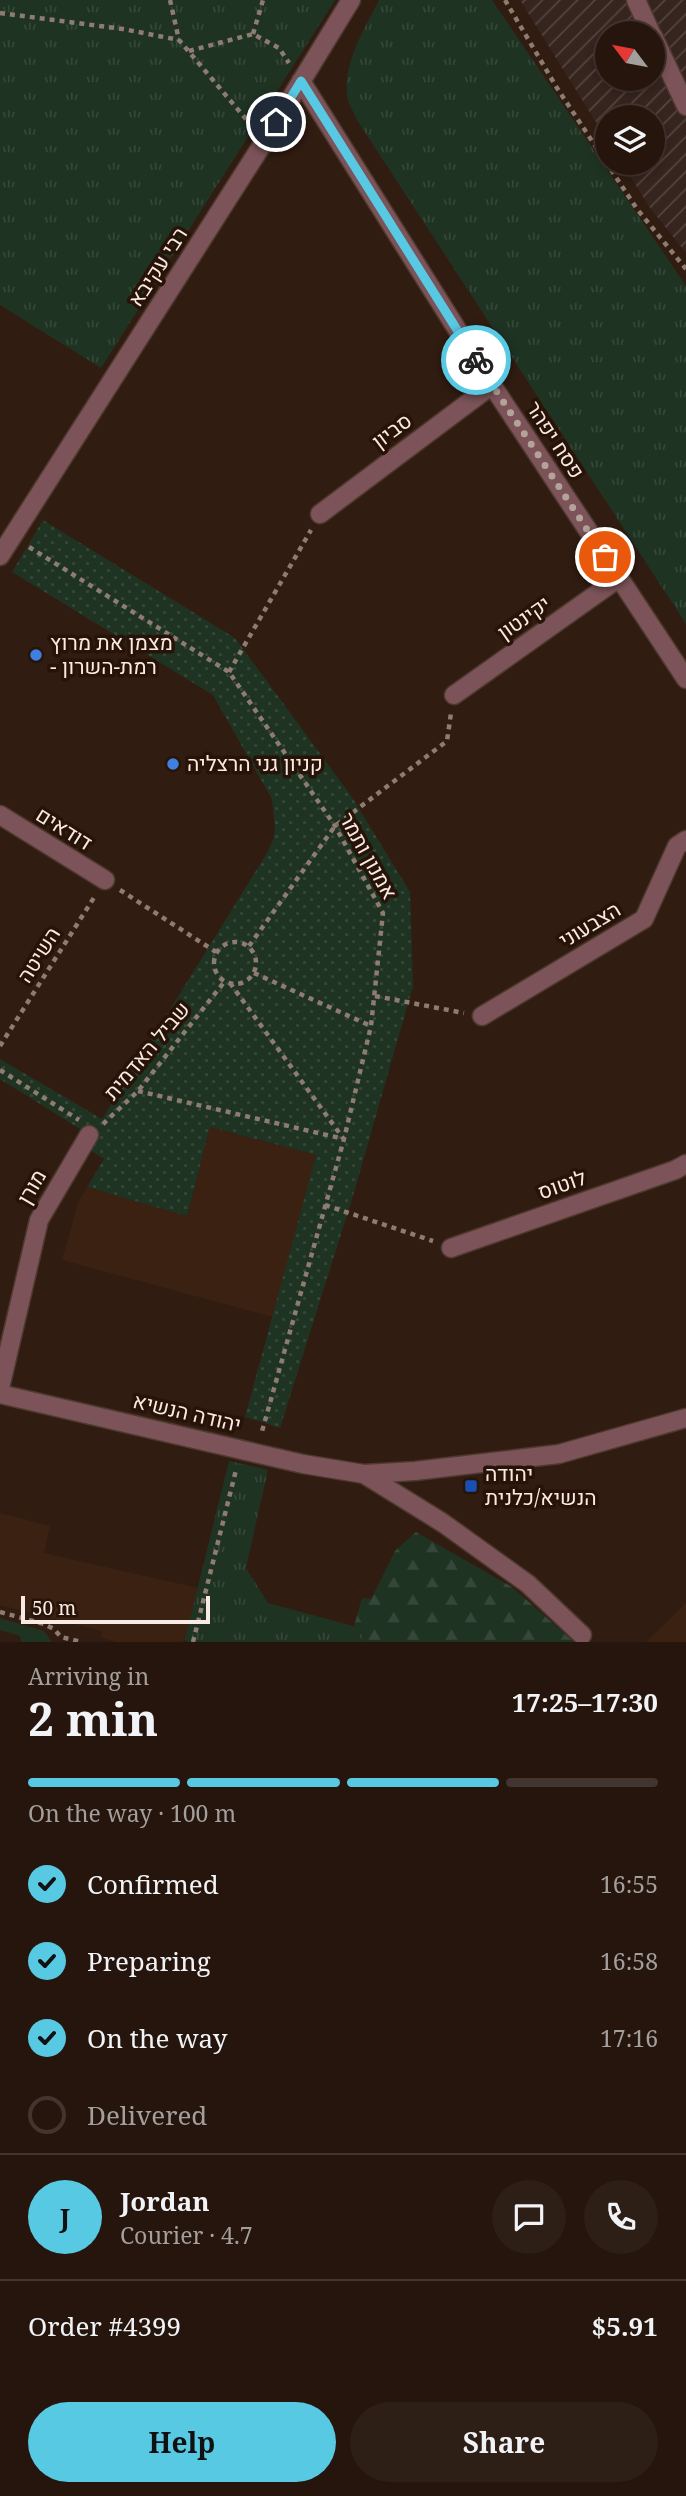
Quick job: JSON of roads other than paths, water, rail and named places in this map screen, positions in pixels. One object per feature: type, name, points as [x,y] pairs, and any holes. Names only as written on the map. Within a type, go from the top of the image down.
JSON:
[{"type":"street","name":"רבי עקיבא","points":[[0,556],[264,142],[351,0]]},
{"type":"street","points":[[636,0],[646,21]]},
{"type":"street","points":[[665,62],[686,106]]},
{"type":"street","name":"פסח יפהר","points":[[301,81],[492,385],[686,679]]},
{"type":"street","name":"סביון","points":[[320,514],[492,385]]},
{"type":"street","name":"יקינטון","points":[[454,695],[620,578]]},
{"type":"street","name":"דודאים","points":[[0,816],[105,880]]},
{"type":"street","name":"הצבעוני","points":[[482,1016],[644,919],[677,846],[686,840]]},
{"type":"street","name":"מורן","points":[[0,1388],[39,1220],[89,1135]]},
{"type":"street","name":"לוטוס","points":[[452,1248],[686,1164]]},
{"type":"street","name":"יהודה הנשיא","points":[[0,1394],[331,1470],[364,1474],[415,1471],[559,1454],[686,1418]]},
{"type":"street","name":"יהודה הנשיא","points":[[364,1474],[443,1523],[528,1584],[582,1635]]},
{"type":"place","name":"מצמן את מרוץ - רמת-השרון","points":[[36,655]]},
{"type":"place","name":"קניון גני הרצליה","points":[[173,764]]},
{"type":"place","name":"יהודה הנשיא/כלנית","points":[[471,1486]]}]
